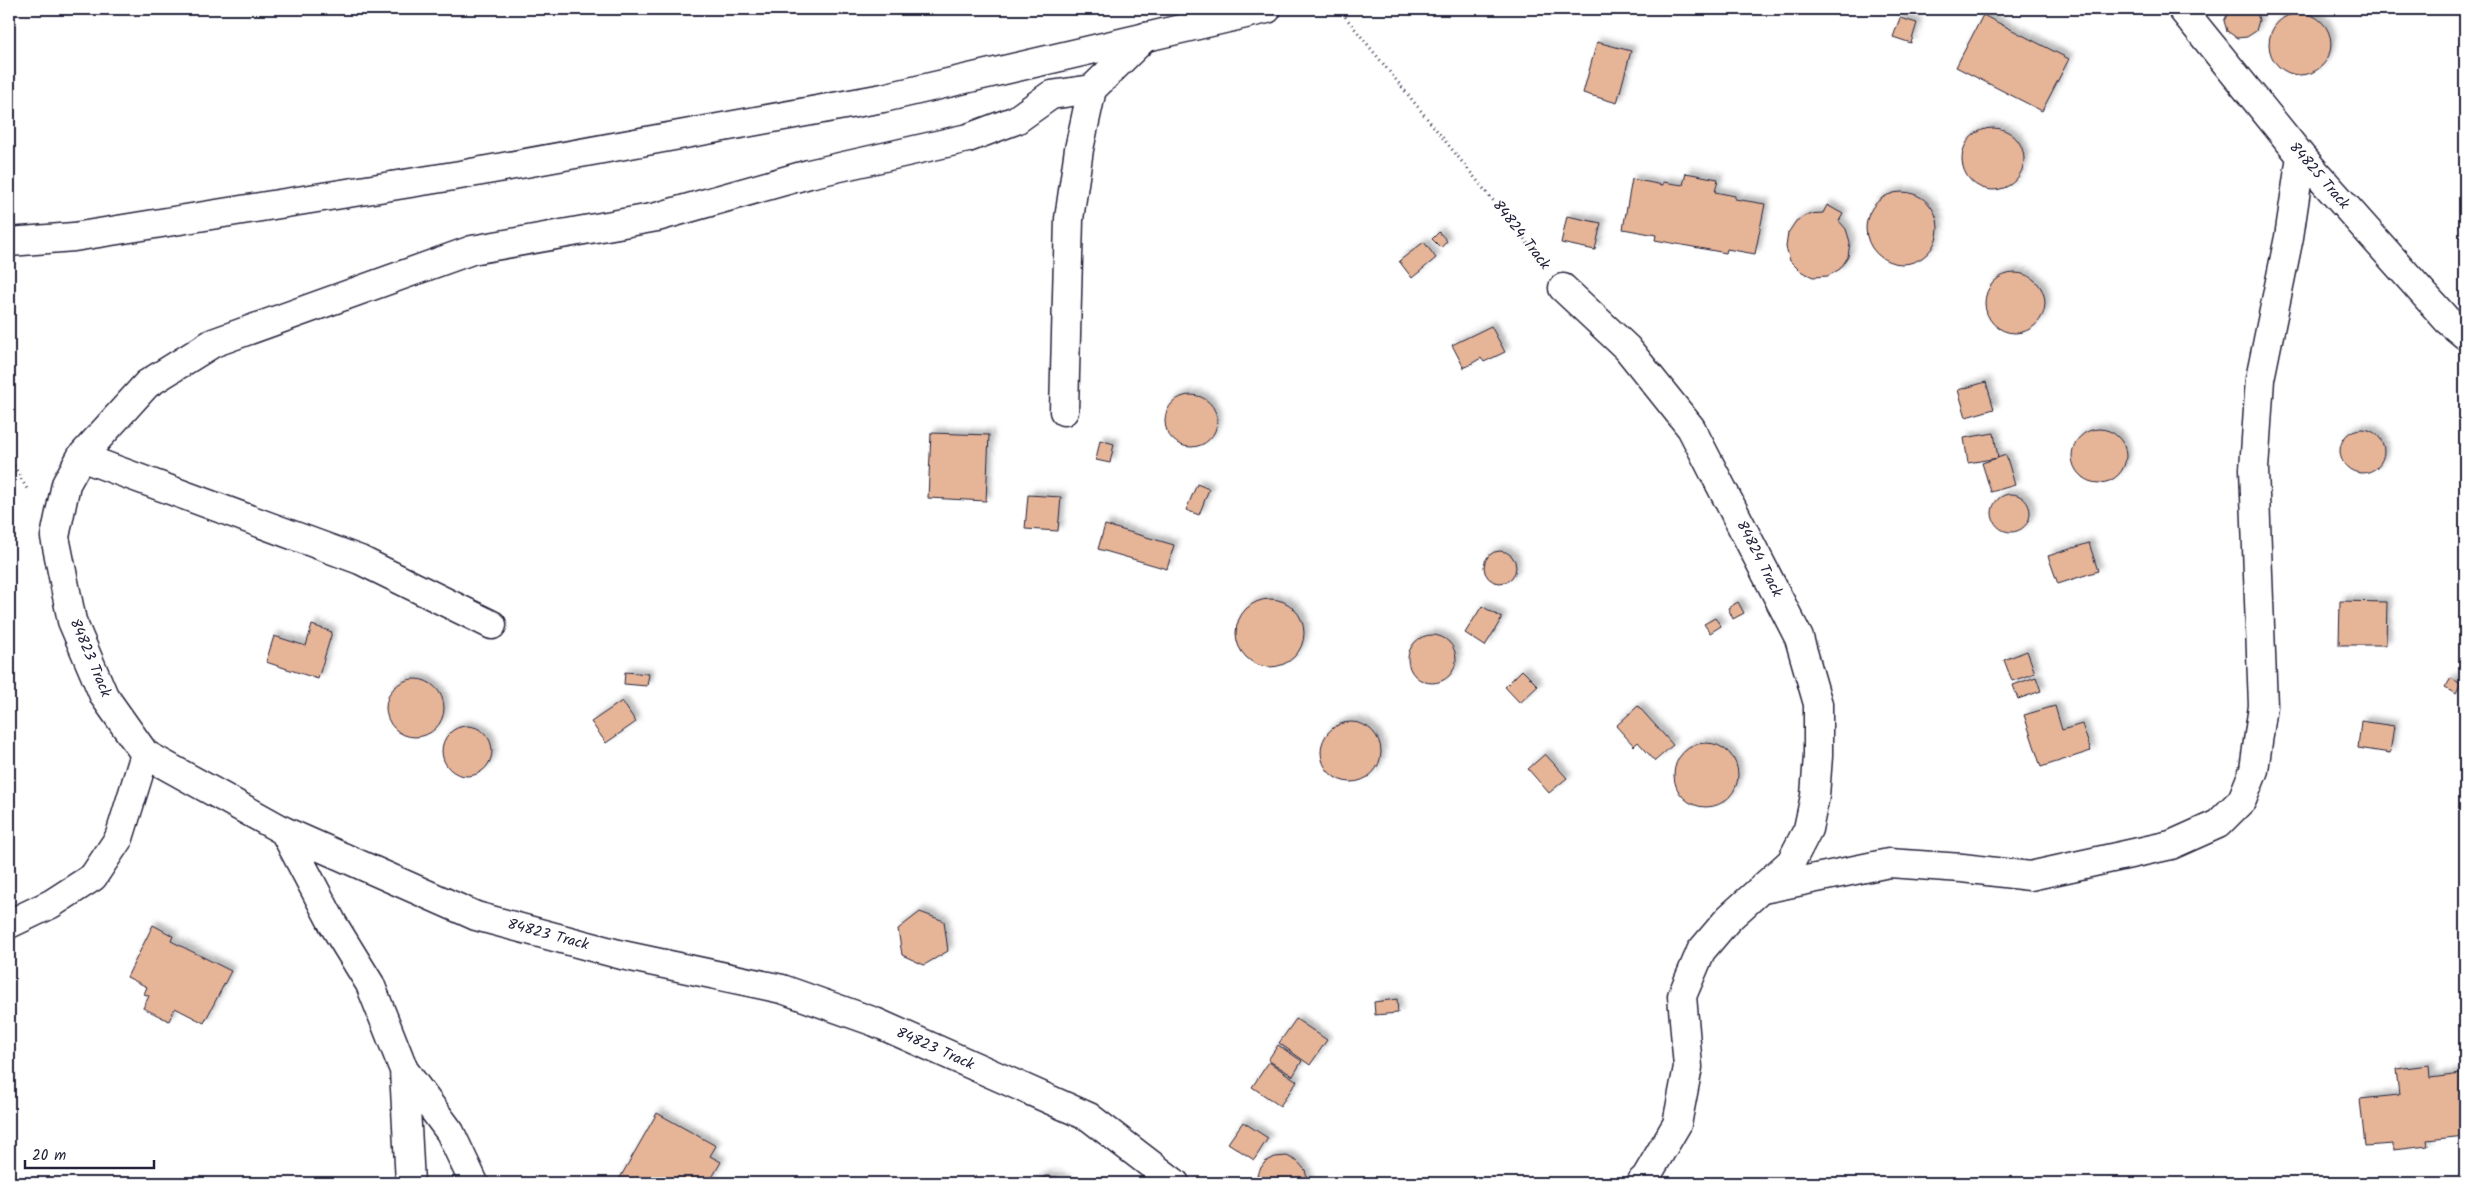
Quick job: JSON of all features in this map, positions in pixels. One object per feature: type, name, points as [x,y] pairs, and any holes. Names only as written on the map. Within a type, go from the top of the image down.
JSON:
[{"type":"street","points":[[9,242],[74,237],[460,175],[883,98],[1267,9]]},
{"type":"street","name":"84825 Track","points":[[2182,9],[2301,156],[2447,320],[2465,335]]},
{"type":"street","points":[[492,625],[360,560],[81,457],[146,384],[213,343],[472,250],[657,217],[810,174],[968,138],[1016,120],[1051,96],[1092,88],[1145,37]]},
{"type":"street","points":[[1064,411],[1069,219],[1078,149],[1092,88]]},
{"type":"street","points":[[1763,889],[1889,863],[1962,868],[2030,876],[2171,845],[2218,824],[2242,800],[2254,770],[2263,706],[2254,468],[2260,379],[2289,237],[2301,156]]},
{"type":"street","name":"84824 Track","points":[[1563,288],[1627,348],[1691,428],[1799,638],[1818,704],[1818,756],[1815,796],[1808,829],[1791,862],[1729,918],[1701,951],[1682,996],[1688,1067],[1677,1124],[1646,1177],[1640,1183]]},
{"type":"street","name":"84823 Track","points":[[81,457],[66,484],[54,537],[72,620],[104,696],[145,754],[284,831],[476,916],[622,955],[782,989],[875,1022],[1089,1117],[1175,1183]]},
{"type":"street","points":[[9,924],[51,904],[93,877],[118,838],[145,754]]},
{"type":"street","points":[[284,831],[333,924],[370,984],[404,1070],[450,1132],[474,1183]]},
{"type":"street","points":[[404,1070],[410,1183]]},
{"type":"path","name":"84824 Track","points":[[1339,9],[1563,288]]},
{"type":"building","points":[[2230,9],[2256,10],[2259,20],[2256,31],[2247,37],[2237,38],[2227,31],[2224,21]]},
{"type":"building","points":[[2294,13],[2306,13],[2322,22],[2329,32],[2331,44],[2329,56],[2322,66],[2306,75],[2294,75],[2283,70],[2274,61],[2269,50],[2269,38],[2274,27],[2283,18]]},
{"type":"building","points":[[1983,15],[2069,59],[2042,111],[1956,67]]},
{"type":"building","points":[[1900,18],[1917,23],[1911,43],[1893,37]]},
{"type":"building","points":[[1597,42],[1631,51],[1617,103],[1583,93]]},
{"type":"building","points":[[1987,128],[1999,128],[2015,137],[2022,147],[2024,159],[2022,171],[2015,181],[1999,190],[1987,190],[1976,185],[1967,176],[1962,165],[1962,153],[1967,142],[1976,133]]},
{"type":"building","points":[[1686,173],[1718,179],[1715,192],[1735,196],[1735,199],[1765,204],[1755,254],[1727,249],[1726,253],[1655,240],[1656,235],[1623,229],[1632,179],[1663,185],[1663,182],[1683,185]]},
{"type":"building","points":[[1902,192],[1916,195],[1928,202],[1935,214],[1938,228],[1935,242],[1928,254],[1916,261],[1902,264],[1888,261],[1876,254],[1869,242],[1866,228],[1869,214],[1876,202],[1888,195]]},
{"type":"building","points":[[1827,205],[1843,214],[1839,221],[1846,229],[1850,242],[1848,257],[1840,269],[1828,276],[1813,277],[1800,271],[1790,261],[1786,247],[1788,233],[1796,221],[1808,214],[1823,213]]},
{"type":"building","points":[[1567,216],[1601,223],[1595,250],[1561,243]]},
{"type":"building","points":[[1439,232],[1447,241],[1441,248],[1432,239]]},
{"type":"building","points":[[1424,242],[1436,258],[1412,278],[1399,261]]},
{"type":"building","points":[[2015,273],[2032,278],[2040,286],[2045,303],[2040,320],[2032,328],[2015,333],[1998,328],[1990,320],[1985,303],[1990,286],[1998,278]]},
{"type":"building","points":[[1491,326],[1505,352],[1484,362],[1481,358],[1464,368],[1452,345]]},
{"type":"building","points":[[1986,382],[1994,409],[1966,417],[1958,390]]},
{"type":"building","points":[[1191,395],[1201,397],[1209,403],[1215,411],[1217,421],[1215,431],[1209,439],[1201,445],[1191,447],[1181,445],[1173,439],[1167,431],[1165,421],[1167,411],[1173,403],[1181,397]]},
{"type":"building","points":[[2099,429],[2109,431],[2118,437],[2124,446],[2126,456],[2124,466],[2118,475],[2109,481],[2099,483],[2089,481],[2080,475],[2074,466],[2072,456],[2074,446],[2080,437],[2089,431]]},
{"type":"building","points":[[2362,429],[2374,433],[2380,439],[2384,451],[2380,463],[2374,469],[2362,473],[2350,469],[2344,463],[2340,451],[2344,439],[2350,433]]},
{"type":"building","points":[[931,433],[989,435],[986,501],[928,498]]},
{"type":"building","points":[[1994,433],[1998,458],[1968,463],[1964,438]]},
{"type":"building","points":[[1100,440],[1114,444],[1110,463],[1096,460]]},
{"type":"building","points":[[2006,455],[2015,485],[1991,492],[1982,463]]},
{"type":"building","points":[[1197,484],[1209,489],[1199,515],[1186,510]]},
{"type":"building","points":[[2011,494],[2025,499],[2030,513],[2025,527],[2011,532],[1997,527],[1992,513],[1997,499]]},
{"type":"building","points":[[1028,495],[1061,497],[1058,531],[1025,529]]},
{"type":"building","points":[[1105,525],[1174,545],[1167,569],[1098,549]]},
{"type":"building","points":[[2089,543],[2098,571],[2058,584],[2048,556]]},
{"type":"building","points":[[1500,551],[1506,552],[1511,556],[1515,561],[1515,573],[1511,578],[1506,582],[1500,583],[1494,582],[1489,578],[1485,573],[1484,567],[1485,561],[1489,556],[1494,552]]},
{"type":"building","points":[[1270,599],[1283,602],[1294,609],[1301,620],[1304,633],[1301,646],[1294,657],[1283,664],[1270,667],[1257,664],[1246,657],[1239,646],[1236,633],[1239,620],[1246,609],[1257,602]]},
{"type":"building","points":[[2340,601],[2387,602],[2386,645],[2339,645]]},
{"type":"building","points":[[1738,602],[1744,613],[1733,619],[1728,608]]},
{"type":"building","points":[[1482,606],[1502,618],[1485,646],[1465,633]]},
{"type":"building","points":[[1715,618],[1721,626],[1710,633],[1704,624]]},
{"type":"building","points":[[312,625],[332,632],[318,679],[266,662],[274,636],[306,646]]},
{"type":"building","points":[[1432,635],[1441,637],[1449,642],[1454,650],[1456,659],[1454,668],[1449,676],[1441,681],[1432,683],[1423,681],[1415,676],[1410,668],[1408,659],[1410,650],[1415,642],[1423,637]]},
{"type":"building","points":[[2027,651],[2035,673],[2012,681],[2004,660]]},
{"type":"building","points":[[1522,670],[1538,686],[1520,703],[1505,687]]},
{"type":"building","points":[[625,672],[649,674],[647,686],[624,684]]},
{"type":"building","points":[[2036,677],[2041,691],[2018,699],[2013,685]]},
{"type":"building","points":[[2451,678],[2461,684],[2456,694],[2445,688]]},
{"type":"building","points":[[415,679],[426,681],[439,692],[444,708],[442,719],[431,732],[415,737],[404,735],[391,724],[386,708],[388,697],[399,684]]},
{"type":"building","points":[[622,701],[636,722],[606,743],[591,722]]},
{"type":"building","points":[[1638,706],[1673,745],[1655,761],[1638,742],[1634,746],[1616,726]]},
{"type":"building","points":[[2055,706],[2062,730],[2082,724],[2091,751],[2041,767],[2024,715]]},
{"type":"building","points":[[2361,721],[2394,726],[2390,753],[2358,748]]},
{"type":"building","points":[[1351,722],[1367,727],[1372,731],[1376,736],[1381,752],[1376,768],[1372,773],[1367,777],[1351,782],[1335,777],[1330,773],[1326,768],[1321,752],[1326,736],[1330,731],[1335,727]]},
{"type":"building","points":[[462,726],[472,726],[485,733],[492,746],[492,756],[485,769],[472,776],[462,776],[453,772],[446,765],[442,756],[442,746],[446,737],[453,730]]},
{"type":"building","points":[[1700,743],[1712,743],[1729,752],[1736,763],[1738,775],[1736,787],[1729,798],[1712,807],[1700,807],[1688,802],[1679,793],[1674,781],[1674,769],[1679,757],[1688,748]]},
{"type":"building","points":[[1545,754],[1567,778],[1549,793],[1528,769]]},
{"type":"building","points":[[920,912],[944,921],[948,951],[924,965],[902,955],[898,929]]},
{"type":"building","points":[[153,925],[173,936],[171,941],[231,971],[204,1023],[175,1008],[169,1021],[143,1008],[149,996],[144,994],[147,987],[127,977]]},
{"type":"building","points":[[1397,999],[1398,1013],[1375,1015],[1374,1002]]},
{"type":"building","points":[[1296,1019],[1327,1040],[1310,1065],[1279,1043]]},
{"type":"building","points":[[1278,1045],[1302,1061],[1293,1076],[1268,1060]]},
{"type":"building","points":[[1269,1062],[1297,1081],[1280,1106],[1252,1087]]},
{"type":"building","points":[[2429,1065],[2430,1078],[2461,1074],[2465,1136],[2427,1140],[2428,1146],[2393,1150],[2393,1144],[2365,1146],[2360,1099],[2399,1095],[2396,1069]]},
{"type":"building","points":[[657,1113],[716,1146],[710,1156],[721,1162],[709,1183],[697,1179],[695,1183],[617,1183]]},
{"type":"building","points":[[1243,1122],[1268,1138],[1254,1160],[1228,1143]]},
{"type":"building","points":[[1287,1156],[1298,1162],[1305,1170],[1308,1183],[1255,1183],[1258,1172],[1265,1162],[1275,1157]]},
{"type":"building","points":[[1046,1176],[1058,1177],[1069,1183],[1032,1183]]}]
